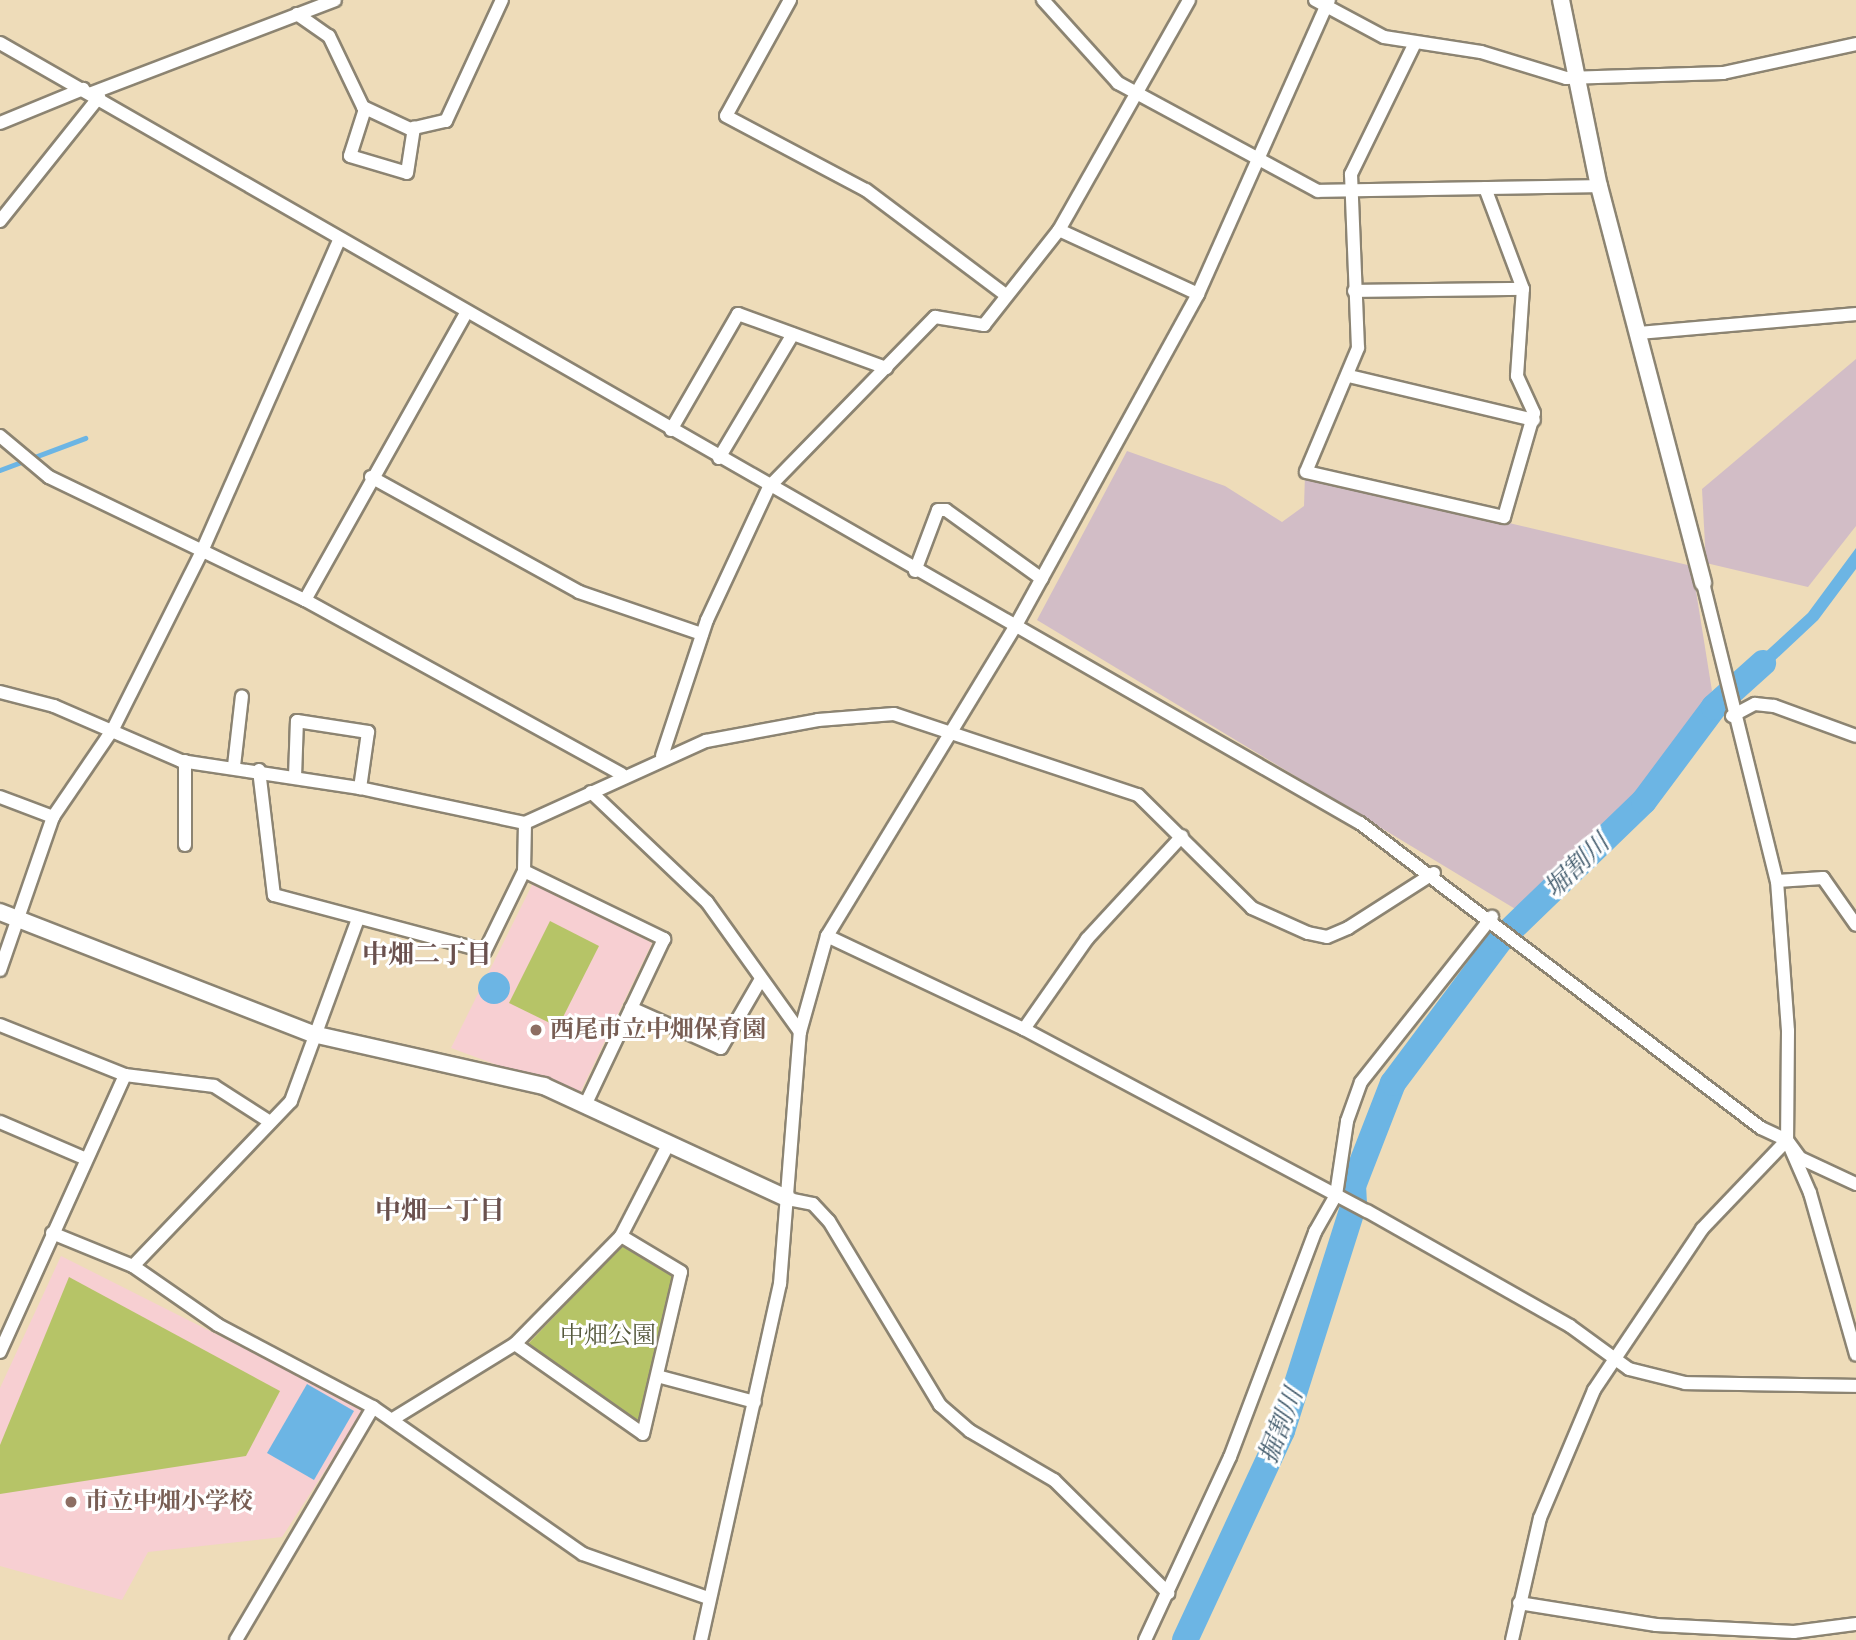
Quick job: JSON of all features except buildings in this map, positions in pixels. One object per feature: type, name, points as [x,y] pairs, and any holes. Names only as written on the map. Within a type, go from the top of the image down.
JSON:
[{"type":"street","points":[[0,123],[91,93],[335,0]]},
{"type":"street","points":[[298,14],[329,36],[365,109],[414,128],[446,121],[502,0]]},
{"type":"street","points":[[790,0],[726,116],[866,190],[1006,295]]},
{"type":"street","points":[[1043,0],[1093,61],[1135,95],[1318,191],[1599,186]]},
{"type":"street","points":[[662,756],[702,635],[769,487],[935,317],[985,325],[1059,230],[1189,0]]},
{"type":"street","points":[[1561,0],[1599,186],[1703,583],[1732,716],[1777,881],[1788,1043],[1787,1140],[1810,1193],[1855,1349]]},
{"type":"street","points":[[701,1640],[708,1598],[780,1284],[800,1032],[827,936],[951,737],[1015,627],[1198,294],[1260,161],[1323,2],[1414,45],[1481,52],[1577,78],[1723,73],[1856,44]]},
{"type":"street","points":[[0,43],[91,93],[339,240],[915,571],[1360,823],[1434,873],[1492,917],[1761,1128],[1787,1140],[1800,1158],[1856,1184]]},
{"type":"street","points":[[1414,45],[1394,77],[1349,192],[1357,348],[1349,376],[1306,472],[1504,517],[1534,420],[1517,376],[1523,289],[1485,188]]},
{"type":"street","points":[[0,221],[91,93]]},
{"type":"street","points":[[365,109],[350,156],[407,173],[414,128]]},
{"type":"street","points":[[1059,230],[1198,294]]},
{"type":"street","points":[[0,970],[53,817],[113,729],[202,551],[339,240]]},
{"type":"street","points":[[1354,291],[1523,289]]},
{"type":"street","points":[[305,600],[371,477],[466,313]]},
{"type":"street","points":[[671,430],[738,314],[886,368]]},
{"type":"street","points":[[1639,334],[1856,314]]},
{"type":"street","points":[[719,458],[793,334]]},
{"type":"street","points":[[1349,376],[1534,420]]},
{"type":"street","points":[[0,436],[49,477],[305,600],[621,774]]},
{"type":"street","points":[[371,477],[579,592],[702,635]]},
{"type":"street","points":[[915,571],[938,510],[946,510],[1042,579]]},
{"type":"street","points":[[0,692],[113,729],[184,761],[234,766],[360,788],[525,823],[591,792],[621,774],[706,741],[818,720],[894,714],[927,721],[951,737],[1138,794],[1252,908],[1327,937],[1434,873]]},
{"type":"street","points":[[234,766],[242,696]]},
{"type":"street","points":[[1732,716],[1755,704],[1774,706],[1856,736]]},
{"type":"street","points":[[295,777],[297,721],[368,732],[360,788]]},
{"type":"street","points":[[184,761],[185,845]]},
{"type":"street","points":[[259,770],[274,895],[485,951],[524,871],[525,823]]},
{"type":"street","points":[[591,792],[707,902],[800,1032]]},
{"type":"street","points":[[0,797],[53,817]]},
{"type":"street","points":[[1024,1029],[1087,939],[1182,836]]},
{"type":"street","points":[[524,871],[664,939],[585,1105]]},
{"type":"street","points":[[1777,881],[1823,878],[1856,925]]},
{"type":"street","points":[[0,912],[313,1034],[544,1086],[788,1199],[813,1204],[829,1221],[940,1405],[970,1431],[1054,1480],[1168,1592]]},
{"type":"street","points":[[1145,1640],[1230,1457],[1315,1232],[1336,1195],[1347,1121],[1362,1082],[1492,917]]},
{"type":"street","points":[[133,1266],[267,1120],[290,1101],[358,919]]},
{"type":"street","points":[[827,936],[1024,1029],[1336,1195],[1616,1356],[1629,1369],[1685,1383],[1856,1386]]},
{"type":"street","points":[[631,1008],[721,1048],[761,979]]},
{"type":"street","points":[[0,1025],[125,1075],[214,1086],[267,1120]]},
{"type":"street","points":[[0,1352],[84,1158],[125,1075]]},
{"type":"street","points":[[0,1122],[84,1158]]},
{"type":"street","points":[[1513,1640],[1519,1603],[1540,1518],[1594,1390],[1702,1229],[1787,1140]]},
{"type":"street","points":[[393,1419],[515,1344],[621,1236],[669,1143]]},
{"type":"street","points":[[52,1233],[133,1266],[218,1325],[393,1419],[485,1491],[583,1554],[708,1598]]},
{"type":"street","points":[[515,1344],[643,1434],[661,1377],[681,1272],[621,1236]]},
{"type":"street","points":[[661,1377],[755,1402]]},
{"type":"street","points":[[236,1640],[373,1407]]},
{"type":"street","points":[[1519,1603],[1670,1625],[1794,1632],[1856,1623]]},
{"type":"shaded area","points":[[1856,359],[1856,526],[1808,587],[1706,563],[1702,489]]},
{"type":"shaded area","points":[[1127,451],[1225,486],[1282,522],[1304,506],[1305,475],[1692,566],[1712,691],[1630,800],[1517,910],[1037,620]]},
{"type":"shaded area","points":[[533,883],[652,943],[579,1095],[451,1048]]},
{"type":"shaded area","points":[[61,1256],[365,1409],[282,1537],[148,1552],[122,1600],[0,1566],[0,1388]]},
{"type":"green space","points":[[550,921],[599,946],[558,1027],[509,1003]]},
{"type":"green space","name":"中畑公園","points":[[622,1246],[672,1276],[640,1424],[528,1344]]},
{"type":"green space","points":[[69,1277],[280,1391],[246,1456],[0,1494],[0,1445]]},
{"type":"water","points":[[1856,548],[1856,569],[1818,620],[1741,692],[1736,679],[1808,613]]},
{"type":"water","points":[[494,972],[505,977],[510,988],[505,999],[494,1004],[483,999],[478,988],[483,977]]},
{"type":"water","points":[[307,1384],[354,1411],[314,1480],[267,1453]]},
{"type":"waterway","points":[[0,470],[85,438]]},
{"type":"waterway","name":"堀割川","points":[[1185,1640],[1282,1431],[1354,1204],[1353,1186],[1393,1083],[1500,940],[1644,801],[1714,707],[1763,663]]},
{"type":"place","name":"西尾市立中畑保育園","points":[[536,1030]]},
{"type":"place","name":"市立中畑小学校","points":[[71,1502]]},
{"type":"district","name":"中畑二丁目","points":[[427,955]]},
{"type":"district","name":"中畑一丁目","points":[[440,1211]]},
{"type":"water label","name":"掘割川","points":[[1281,1426]]}]
